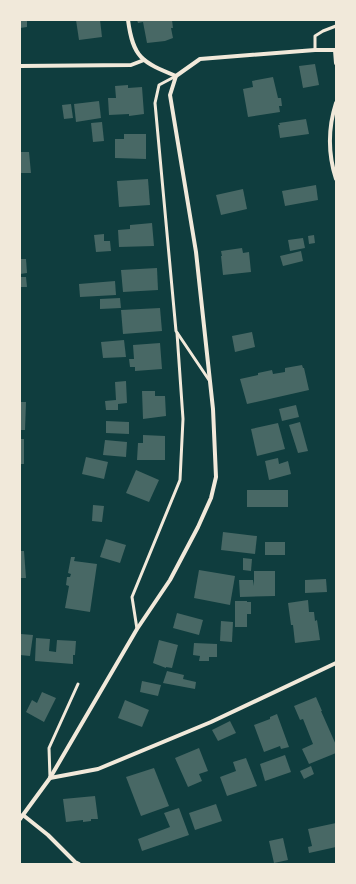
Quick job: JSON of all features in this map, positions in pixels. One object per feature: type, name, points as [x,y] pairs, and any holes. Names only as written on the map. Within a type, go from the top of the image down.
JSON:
[{"type":"street","points":[[128,20],[134,48],[144,60],[152,66],[176,76]]},
{"type":"street","points":[[80,864],[75,862],[48,835],[21,817],[50,778],[137,629],[170,580],[198,527],[211,498],[216,477],[213,409],[196,252],[170,95],[176,76],[200,59],[315,50],[336,50],[336,63]]},
{"type":"street","points":[[20,66],[131,65],[144,60]]},
{"type":"street","points":[[336,103],[333,114],[330,140],[331,155],[336,179]]},
{"type":"street","points":[[50,778],[98,769],[211,722],[336,662]]},
{"type":"lane","points":[[315,50],[315,36],[336,26]]},
{"type":"lane","points":[[137,629],[132,597],[180,480],[183,419],[155,103],[159,85],[176,76]]},
{"type":"lane","points":[[176,331],[210,381]]},
{"type":"lane","points":[[50,778],[49,748],[78,684]]},
{"type":"building","points":[[20,20],[27,20],[27,27],[20,28]]},
{"type":"building","points":[[76,20],[100,20],[102,37],[79,40]]},
{"type":"building","points":[[137,20],[172,20],[173,28],[171,28],[173,38],[165,41],[147,43],[143,22],[138,23]]},
{"type":"building","points":[[315,64],[319,85],[303,88],[299,66]]},
{"type":"building","points":[[273,77],[278,98],[281,98],[282,106],[279,106],[280,112],[248,117],[243,89],[253,87],[252,81]]},
{"type":"building","points":[[128,85],[128,88],[142,87],[144,114],[129,116],[129,114],[109,115],[108,98],[116,98],[115,86]]},
{"type":"building","points":[[99,101],[101,118],[76,122],[74,104]]},
{"type":"building","points":[[71,104],[73,118],[64,119],[62,105]]},
{"type":"building","points":[[306,119],[309,134],[280,138],[279,123]]},
{"type":"building","points":[[102,122],[104,141],[93,142],[91,123]]},
{"type":"building","points":[[124,134],[146,134],[146,159],[115,158],[115,139],[124,139]]},
{"type":"building","points":[[20,152],[29,152],[31,173],[20,173]]},
{"type":"building","points":[[148,179],[150,205],[119,207],[117,181]]},
{"type":"building","points":[[316,185],[318,200],[285,206],[282,191]]},
{"type":"building","points":[[243,189],[247,209],[221,215],[216,195]]},
{"type":"building","points":[[152,223],[154,246],[119,247],[118,230],[130,229],[130,225]]},
{"type":"building","points":[[104,234],[104,241],[110,241],[111,251],[96,252],[94,235]]},
{"type":"building","points":[[314,235],[315,243],[309,244],[308,236]]},
{"type":"building","points":[[303,238],[305,248],[290,251],[288,240]]},
{"type":"building","points":[[242,248],[243,253],[249,252],[251,272],[223,275],[221,251]]},
{"type":"building","points":[[301,251],[303,261],[283,266],[280,256]]},
{"type":"building","points":[[20,259],[26,259],[27,273],[20,274]]},
{"type":"building","points":[[157,268],[158,290],[123,292],[121,270]]},
{"type":"building","points":[[20,277],[26,277],[27,287],[20,287]]},
{"type":"building","points":[[115,281],[116,295],[80,297],[79,284]]},
{"type":"building","points":[[120,298],[121,308],[100,309],[100,299]]},
{"type":"building","points":[[160,308],[162,331],[123,334],[121,310]]},
{"type":"building","points":[[252,332],[255,347],[235,352],[232,336]]},
{"type":"building","points":[[124,340],[126,357],[103,358],[101,342]]},
{"type":"building","points":[[160,343],[162,369],[135,371],[135,367],[130,367],[129,359],[134,359],[133,345]]},
{"type":"building","points":[[302,365],[309,390],[247,404],[240,379],[258,375],[258,373],[272,370],[273,374],[285,372],[285,368]]},
{"type":"building","points":[[126,381],[127,403],[118,404],[118,410],[106,410],[105,401],[116,400],[115,382]]},
{"type":"building","points":[[142,391],[155,391],[155,396],[165,396],[166,416],[143,419]]},
{"type":"building","points":[[20,402],[26,402],[25,430],[20,430]]},
{"type":"building","points":[[296,405],[299,417],[282,421],[279,409]]},
{"type":"building","points":[[106,421],[129,422],[129,434],[106,433]]},
{"type":"building","points":[[300,422],[308,451],[298,453],[289,425]]},
{"type":"building","points":[[278,423],[285,449],[257,456],[251,429]]},
{"type":"building","points":[[143,435],[165,436],[165,460],[137,460],[138,443],[143,443]]},
{"type":"building","points":[[20,439],[24,439],[24,464],[20,464]]},
{"type":"building","points":[[105,440],[127,442],[126,457],[103,455]]},
{"type":"building","points":[[86,457],[108,462],[104,479],[82,474]]},
{"type":"building","points":[[278,458],[279,464],[288,461],[291,474],[269,480],[265,461]]},
{"type":"building","points":[[136,470],[159,480],[149,502],[126,493]]},
{"type":"building","points":[[247,490],[288,490],[288,507],[247,507]]},
{"type":"building","points":[[93,505],[104,506],[102,522],[92,521]]},
{"type":"building","points":[[223,532],[257,536],[255,554],[221,550]]},
{"type":"building","points":[[106,539],[126,545],[120,563],[100,557]]},
{"type":"building","points":[[265,542],[285,542],[285,555],[265,555]]},
{"type":"building","points":[[20,551],[24,551],[26,578],[20,578]]},
{"type":"building","points":[[71,557],[75,557],[74,561],[97,564],[90,612],[65,608],[69,586],[66,585],[67,577],[70,577],[71,574],[68,573]]},
{"type":"building","points":[[243,558],[252,559],[251,571],[243,570]]},
{"type":"building","points":[[199,570],[235,576],[230,605],[194,598]]},
{"type":"building","points":[[254,571],[275,571],[275,596],[240,597],[239,580],[253,580],[254,586]]},
{"type":"building","points":[[326,579],[327,592],[305,593],[305,580]]},
{"type":"building","points":[[308,600],[309,612],[314,612],[315,621],[317,620],[320,640],[295,643],[288,603]]},
{"type":"building","points":[[235,601],[251,602],[251,614],[247,614],[247,627],[235,627]]},
{"type":"building","points":[[177,613],[203,620],[199,635],[173,628]]},
{"type":"building","points":[[221,621],[233,622],[232,642],[220,641]]},
{"type":"building","points":[[21,634],[33,635],[30,656],[20,655]]},
{"type":"building","points":[[36,638],[50,639],[49,651],[56,652],[57,640],[76,641],[73,664],[35,661]]},
{"type":"building","points":[[159,640],[178,645],[172,668],[166,668],[153,663]]},
{"type":"building","points":[[194,643],[217,644],[217,657],[209,657],[209,661],[199,661],[200,656],[193,655]]},
{"type":"building","points":[[167,671],[184,675],[183,679],[196,682],[195,689],[163,683]]},
{"type":"building","points":[[142,681],[161,685],[158,696],[140,692]]},
{"type":"building","points":[[42,692],[56,698],[44,722],[26,712],[32,700],[37,703]]},
{"type":"building","points":[[316,697],[336,745],[336,753],[309,764],[302,749],[313,744],[303,719],[300,720],[294,706]]},
{"type":"building","points":[[125,700],[149,710],[142,727],[118,718]]},
{"type":"building","points":[[277,714],[289,747],[281,749],[280,746],[264,752],[254,725],[270,719],[270,717]]},
{"type":"building","points":[[230,721],[236,733],[218,741],[212,730]]},
{"type":"building","points":[[199,748],[208,771],[199,774],[202,781],[188,787],[175,758]]},
{"type":"building","points":[[285,755],[291,772],[265,781],[260,764]]},
{"type":"building","points":[[246,758],[257,786],[227,796],[220,777],[236,771],[233,762]]},
{"type":"building","points":[[311,766],[314,774],[304,779],[300,771]]},
{"type":"building","points":[[154,768],[169,806],[141,816],[126,777]]},
{"type":"building","points":[[95,796],[98,819],[91,819],[91,821],[83,822],[83,820],[66,822],[63,799]]},
{"type":"building","points":[[216,804],[222,821],[195,830],[189,813]]},
{"type":"building","points":[[179,808],[189,835],[142,851],[138,839],[170,827],[164,813]]},
{"type":"building","points":[[336,823],[336,847],[309,853],[308,847],[312,846],[308,829]]},
{"type":"building","points":[[283,838],[288,860],[274,863],[269,841]]}]
